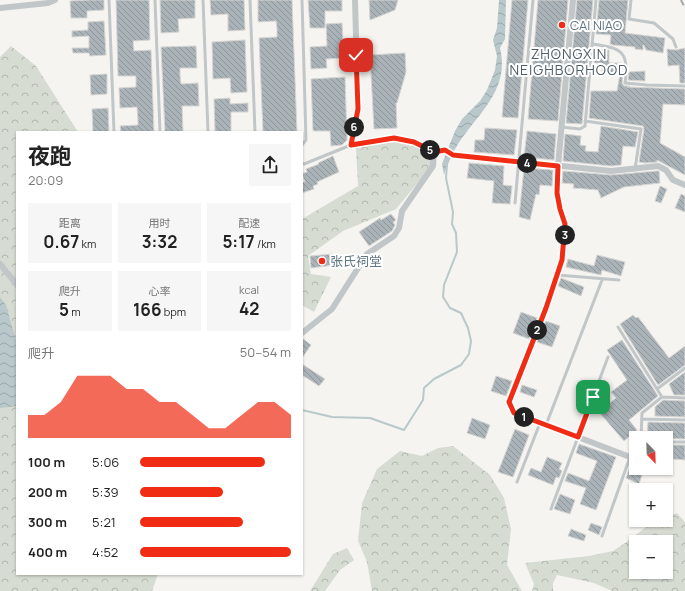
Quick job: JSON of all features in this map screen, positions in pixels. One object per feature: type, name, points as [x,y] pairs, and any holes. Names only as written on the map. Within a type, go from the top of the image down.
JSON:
[{"type":"street","points":[[0,8],[48,3],[55,0]]},
{"type":"street","points":[[355,0],[358,109],[351,145],[394,138],[414,142],[434,152],[445,150],[453,155],[611,171],[658,166],[666,170],[674,180],[685,185]]},
{"type":"street","points":[[572,0],[558,166],[557,193],[565,224],[562,260],[546,308],[509,402],[514,413],[629,457]]},
{"type":"street","points":[[303,332],[332,309],[367,254],[394,236],[399,228],[402,211],[433,166],[434,152]]},
{"type":"street","points":[[0,264],[16,284]]},
{"type":"lane","points":[[109,0],[114,131]]},
{"type":"lane","points":[[155,0],[160,131]]},
{"type":"lane","points":[[203,0],[208,131]]},
{"type":"lane","points":[[250,0],[255,131]]},
{"type":"lane","points":[[302,0],[306,140],[303,144]]},
{"type":"lane","points":[[515,203],[533,0]]},
{"type":"lane","points":[[561,127],[580,129],[585,126],[596,0]]},
{"type":"lane","points":[[631,0],[629,19],[654,23],[673,39],[676,47]]},
{"type":"lane","points":[[592,44],[619,50],[627,63],[625,83],[647,86],[685,86]]},
{"type":"lane","points":[[585,121],[641,129],[635,169]]},
{"type":"lane","points":[[303,164],[351,145]]},
{"type":"lane","points":[[557,275],[602,280],[619,280]]},
{"type":"lane","points":[[546,425],[602,280]]},
{"type":"lane","points":[[618,327],[662,397]]},
{"type":"lane","points":[[551,508],[608,357]]},
{"type":"lane","points":[[657,389],[685,368]]},
{"type":"lane","points":[[641,431],[642,413],[662,397],[685,398]]},
{"type":"lane","points":[[642,420],[685,420]]},
{"type":"lane","points":[[517,482],[540,423]]},
{"type":"lane","points":[[673,442],[685,442]]},
{"type":"lane","points":[[602,536],[629,460]]},
{"type":"green space","points":[[11,46],[36,66],[77,131],[16,131],[16,575],[158,575],[152,591],[0,591],[0,57]]},
{"type":"green space","points":[[390,140],[424,149],[434,163],[396,209],[343,231],[308,256],[311,274],[331,277],[314,312],[303,306],[303,218],[358,186],[356,148]]},
{"type":"green space","points":[[453,446],[490,475],[504,498],[511,529],[507,565],[522,591],[372,591],[367,562],[358,541],[362,503],[377,469],[400,451],[422,456],[438,448]]},
{"type":"green space","points":[[677,513],[685,522],[685,591],[612,591],[594,583],[557,575],[553,583],[553,591],[532,591],[534,584],[525,563],[589,556],[613,551],[629,540],[629,579],[673,579],[673,535],[636,535],[646,527],[673,527],[673,514]]},
{"type":"green space","points":[[347,548],[354,560],[340,570],[325,591],[310,591],[333,554]]},
{"type":"water","points":[[499,0],[506,0],[505,39],[500,48],[502,63],[501,76],[491,100],[456,147],[444,175],[442,164],[455,131],[462,119],[480,101],[487,90],[495,70],[497,56],[493,40],[497,28]]},
{"type":"water","points":[[0,297],[6,305],[16,340],[16,406],[0,408]]},
{"type":"building","points":[[104,0],[104,10],[87,11],[87,18],[71,18],[70,1]]},
{"type":"building","points":[[116,0],[149,0],[150,40],[133,41],[134,51],[151,50],[154,131],[121,131],[120,126],[138,125],[137,107],[120,108],[119,88],[136,87],[136,76],[118,76]]},
{"type":"building","points":[[160,0],[195,0],[195,18],[178,19],[179,32],[161,33]]},
{"type":"building","points":[[210,0],[244,0],[245,30],[228,31],[228,14],[211,15]]},
{"type":"building","points":[[258,0],[292,0],[297,131],[263,131],[259,38],[277,37],[277,28],[276,21],[258,22]]},
{"type":"building","points":[[308,0],[342,0],[342,11],[325,11],[325,28],[310,28]]},
{"type":"building","points":[[369,0],[398,0],[395,10],[370,20]]},
{"type":"building","points":[[512,0],[528,0],[518,118],[502,117]]},
{"type":"building","points":[[538,0],[568,0],[558,121],[528,119]]},
{"type":"building","points":[[577,0],[593,0],[582,124],[566,123]]},
{"type":"building","points":[[599,0],[628,0],[625,33],[665,38],[663,53],[646,50],[644,45],[643,50],[635,49],[635,47],[613,45],[610,44],[611,35],[596,34]]},
{"type":"building","points":[[104,21],[106,55],[90,56],[89,53],[73,53],[72,48],[89,48],[89,36],[72,37],[72,31],[88,30],[88,22]]},
{"type":"building","points":[[342,23],[344,58],[326,59],[327,68],[311,69],[310,47],[327,46],[326,24]]},
{"type":"building","points":[[245,40],[247,92],[231,93],[230,78],[213,79],[212,42]]},
{"type":"building","points":[[196,46],[197,68],[180,68],[181,84],[198,83],[199,106],[182,106],[183,131],[165,131],[161,47]]},
{"type":"building","points":[[685,48],[685,83],[680,83],[679,65],[668,66],[667,49],[676,50]]},
{"type":"building","points":[[595,49],[609,50],[609,63],[621,63],[620,73],[623,72],[622,83],[624,86],[685,89],[685,105],[663,104],[660,143],[685,157],[685,175],[657,160],[657,162],[639,162],[644,129],[643,126],[589,118],[591,91],[617,91],[620,74],[602,74],[602,63],[594,63]]},
{"type":"building","points":[[405,53],[406,72],[396,103],[397,128],[374,129],[370,55]]},
{"type":"building","points":[[645,71],[645,81],[628,80],[629,72]]},
{"type":"building","points":[[107,74],[107,94],[91,95],[90,75]]},
{"type":"building","points":[[345,77],[347,140],[342,145],[331,146],[330,131],[313,131],[311,79]]},
{"type":"building","points":[[230,98],[230,104],[248,103],[248,112],[231,112],[231,131],[215,131],[214,99]]},
{"type":"building","points":[[108,108],[109,131],[93,131],[92,109]]},
{"type":"building","points":[[601,126],[638,132],[635,147],[623,146],[621,165],[611,166],[563,161],[565,134],[581,136],[580,145],[586,146],[585,151],[598,152]]},
{"type":"building","points":[[485,128],[517,130],[514,155],[474,152],[475,140],[484,140]]},
{"type":"building","points":[[527,131],[556,134],[554,160],[524,157]]},
{"type":"building","points":[[333,156],[339,172],[317,182],[318,184],[313,186],[314,189],[303,193],[303,182],[305,182],[303,174],[307,172],[306,169],[319,164],[318,163]]},
{"type":"building","points":[[469,163],[504,166],[503,185],[512,186],[510,204],[492,203],[494,181],[467,178]]},
{"type":"building","points":[[524,168],[553,170],[552,186],[540,185],[539,195],[536,194],[530,220],[519,217]]},
{"type":"building","points":[[563,171],[611,175],[659,171],[660,183],[624,187],[601,198],[598,190],[573,188],[574,184],[562,183]]},
{"type":"building","points":[[660,186],[667,189],[661,203],[655,201]]},
{"type":"building","points":[[681,194],[685,196],[685,212],[675,208]]},
{"type":"building","points":[[391,214],[396,220],[393,222],[395,225],[392,231],[369,246],[359,232],[380,218],[381,220]]},
{"type":"building","name":"张氏祠堂","points":[[333,254],[334,265],[311,268],[310,256]]},
{"type":"building","points":[[597,255],[625,262],[621,276],[602,270],[601,275],[566,267],[568,259],[594,266]]},
{"type":"building","points":[[561,278],[584,287],[581,296],[558,286]]},
{"type":"building","points":[[521,312],[537,318],[529,339],[513,333]]},
{"type":"building","points":[[633,315],[636,318],[638,317],[669,358],[685,346],[685,365],[658,385],[620,324]]},
{"type":"building","points":[[546,321],[560,326],[552,347],[537,342]]},
{"type":"building","points":[[303,339],[311,345],[303,357]]},
{"type":"building","points":[[622,340],[658,396],[629,420],[637,430],[629,431],[629,437],[624,441],[599,412],[616,398],[611,392],[627,380],[607,350]]},
{"type":"building","points":[[303,365],[325,379],[319,386],[303,376]]},
{"type":"building","points":[[685,372],[685,395],[674,395],[669,384]]},
{"type":"building","points":[[496,376],[512,381],[506,396],[491,391]]},
{"type":"building","points":[[522,385],[537,390],[534,397],[520,392]]},
{"type":"building","points":[[663,400],[685,401],[685,417],[655,416],[655,407]]},
{"type":"building","points":[[472,418],[490,425],[485,439],[467,433]]},
{"type":"building","points":[[648,422],[685,423],[685,439],[673,439],[673,431],[647,431]]},
{"type":"building","points":[[515,429],[529,435],[513,477],[498,472]]},
{"type":"building","points":[[579,444],[616,457],[596,510],[580,504],[586,488],[565,481],[568,473],[589,481],[597,461],[576,453]]},
{"type":"building","points":[[673,445],[685,445],[685,460],[673,459]]},
{"type":"building","points":[[547,457],[562,463],[559,469],[562,471],[559,478],[556,477],[553,485],[528,475],[531,468],[541,472]]},
{"type":"building","points":[[629,470],[629,475],[642,475],[639,483],[626,478]]},
{"type":"building","points":[[560,494],[575,500],[570,514],[554,509]]},
{"type":"building","points":[[591,523],[602,527],[599,535],[588,530]]},
{"type":"building","points":[[571,529],[586,535],[584,541],[568,536]]},
{"type":"waterway","points":[[303,410],[332,417],[370,418],[404,430],[423,400],[424,388],[434,379],[461,365],[469,354],[471,341],[468,328],[461,313],[450,308],[443,297],[444,285],[457,252],[456,233],[452,224],[453,212],[446,178],[447,165]]},
{"type":"railway","points":[[681,0],[685,8]]},
{"type":"place","name":"CAI NIAO","points":[[562,25]]},
{"type":"place","name":"张氏祠堂","points":[[322,261]]},
{"type":"district","name":"ZHONGXIN NEIGHBORHOOD","points":[[569,62]]},
{"type":"route","points":[[356,55],[358,109],[351,145],[394,138],[404,139],[414,142],[434,152],[445,150],[453,155],[558,166],[557,193],[565,224],[562,260],[546,308],[509,402],[514,413],[578,437],[593,397]]}]
